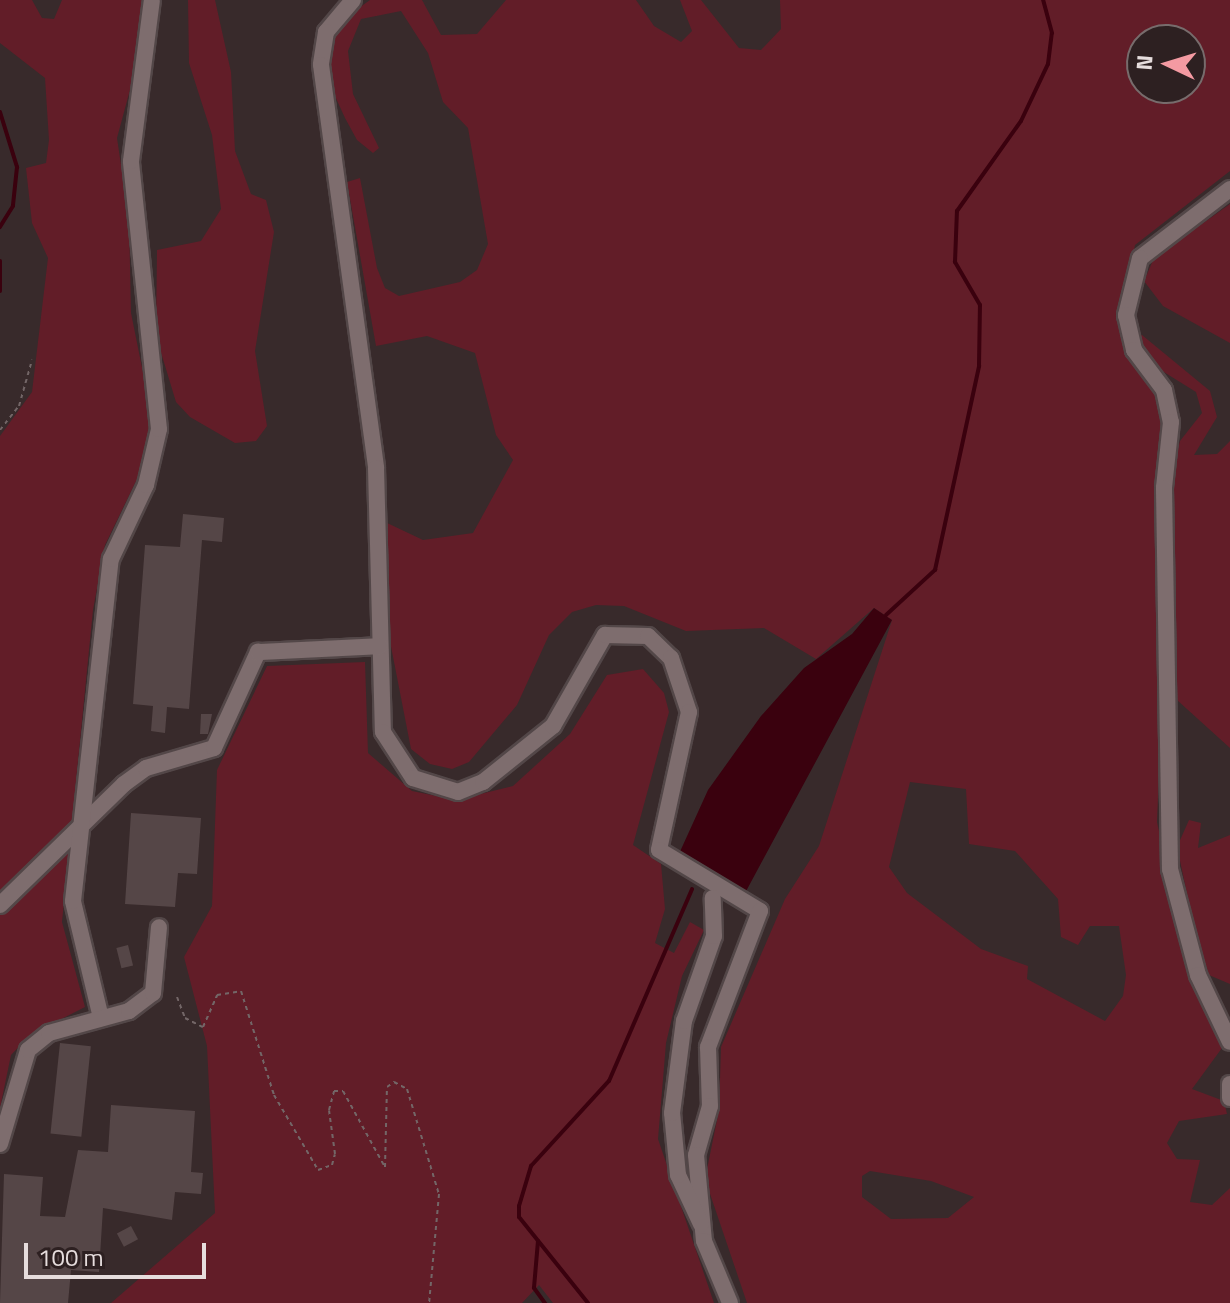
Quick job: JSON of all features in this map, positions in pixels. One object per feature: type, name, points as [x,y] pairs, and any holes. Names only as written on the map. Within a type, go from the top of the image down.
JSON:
[{"type":"street","points":[[101,1018],[73,901],[111,559],[146,485],[159,429],[131,161],[152,0]]},
{"type":"street","points":[[353,0],[326,32],[321,65],[376,468],[379,713],[389,748],[413,778],[458,792],[483,782],[553,726],[605,635],[648,636],[671,658],[689,712],[659,850],[760,911],[708,1047],[710,1106],[696,1155],[701,1225]]},
{"type":"street","points":[[1230,189],[1140,258],[1126,315],[1134,350],[1164,390],[1171,422],[1164,488],[1170,869],[1198,975],[1230,1042]]},
{"type":"street","points":[[0,905],[146,768],[214,748],[258,652],[380,646]]},
{"type":"street","points":[[713,898],[714,936],[684,1021],[672,1113],[678,1175],[701,1225],[730,1303]]},
{"type":"street","points":[[0,1144],[28,1050],[49,1033],[129,1011],[153,993],[159,927]]},
{"type":"street","points":[[1230,1084],[1230,1098]]},
{"type":"path","points":[[0,430],[23,398],[32,360]]},
{"type":"path","points":[[177,997],[185,1018],[203,1027],[213,998],[241,991],[274,1095],[318,1170],[332,1165],[335,1154],[329,1110],[334,1091],[343,1091],[385,1167],[387,1087],[394,1082],[407,1089],[439,1194],[429,1303]]},
{"type":"shaded area","points":[[0,0],[32,0],[42,18],[54,19],[62,0],[143,0],[141,49],[117,138],[129,218],[131,313],[153,422],[140,473],[105,545],[93,610],[62,922],[85,1007],[30,1035],[11,1055],[0,1108],[0,436],[32,392],[48,258],[32,223],[26,168],[46,163],[49,140],[45,78],[0,43]]},
{"type":"shaded area","points":[[188,0],[215,0],[231,72],[235,151],[251,194],[266,200],[274,232],[255,351],[267,426],[256,441],[235,443],[190,417],[176,402],[156,336],[157,250],[201,241],[221,209],[212,135],[189,63]]},
{"type":"shaded area","points":[[370,0],[422,0],[441,35],[477,34],[506,0],[636,0],[654,26],[681,42],[692,31],[680,0],[701,0],[739,48],[761,50],[781,29],[780,0],[1230,0],[1230,171],[1135,245],[1119,329],[1127,355],[1153,387],[1164,422],[1156,493],[1162,701],[1157,822],[1191,979],[1222,1048],[1192,1089],[1224,1101],[1227,1114],[1179,1121],[1167,1143],[1177,1159],[1200,1160],[1190,1202],[1212,1205],[1230,1188],[1230,1303],[747,1303],[705,1179],[719,1110],[721,1047],[785,899],[819,846],[892,620],[874,608],[816,659],[764,628],[686,631],[624,606],[596,605],[572,612],[549,635],[517,705],[469,762],[452,769],[430,764],[411,749],[388,631],[385,522],[423,540],[473,533],[513,460],[496,435],[475,353],[427,336],[376,346],[347,182],[360,178],[377,268],[385,288],[399,296],[460,282],[477,270],[488,244],[468,128],[443,102],[428,53],[401,11],[361,19],[348,51],[353,94],[379,148],[373,153],[357,140],[329,83],[328,48],[345,18]],"holes":[[[910,782],[966,789],[969,844],[1015,851],[1058,899],[1061,937],[1078,945],[1090,926],[1119,926],[1126,975],[1123,996],[1105,1021],[1027,979],[1028,966],[981,949],[907,893],[889,867]],[[870,1171],[931,1181],[974,1197],[948,1218],[891,1219],[862,1197],[862,1176]]]},
{"type":"shaded area","points":[[1230,204],[1230,343],[1163,306],[1144,281],[1154,258]]},
{"type":"shaded area","points":[[1142,335],[1210,391],[1217,417],[1194,455],[1217,454],[1230,441],[1230,748],[1177,700],[1172,472],[1180,441],[1202,413],[1196,392],[1159,369],[1136,338]]},
{"type":"shaded area","points":[[874,608],[892,620],[744,895],[678,856],[708,790],[761,716],[804,668],[852,634]]},
{"type":"shaded area","points":[[365,662],[368,753],[412,791],[456,800],[513,786],[570,734],[607,675],[643,669],[664,693],[669,712],[633,845],[661,864],[665,909],[655,943],[674,953],[690,922],[704,930],[682,976],[666,1043],[658,1139],[714,1303],[553,1303],[539,1285],[522,1303],[111,1303],[215,1213],[207,1046],[184,957],[212,906],[217,770],[267,666]]},
{"type":"shaded area","points":[[1189,820],[1201,823],[1198,848],[1230,835],[1230,984],[1209,975],[1196,935],[1177,847]]},
{"type":"building","points":[[183,514],[224,518],[222,542],[202,540],[189,709],[167,707],[165,733],[151,731],[153,706],[133,704],[145,545],[180,547]]},
{"type":"building","points":[[201,714],[212,714],[208,734],[200,734]]},
{"type":"building","points":[[131,813],[201,818],[197,874],[178,873],[175,907],[125,904]]},
{"type":"building","points":[[128,945],[133,965],[121,968],[116,948]]},
{"type":"building","points":[[60,1043],[91,1046],[81,1137],[50,1134]]},
{"type":"building","points":[[111,1105],[195,1111],[191,1172],[203,1173],[201,1194],[175,1192],[172,1220],[103,1208],[99,1272],[71,1270],[68,1303],[0,1303],[4,1174],[43,1177],[40,1216],[65,1217],[78,1150],[108,1152]]},
{"type":"building","points":[[131,1226],[138,1239],[124,1247],[117,1234]]},
{"type":"waterway","points":[[886,615],[935,570],[979,366],[980,305],[955,262],[957,211],[1021,121],[1048,64],[1052,33],[1043,0]]},
{"type":"waterway","points":[[0,112],[17,167],[13,206],[0,227]]},
{"type":"waterway","points":[[0,261],[0,291]]},
{"type":"waterway","points":[[588,1303],[519,1217],[519,1206],[531,1166],[609,1081],[692,889]]},
{"type":"waterway","points":[[538,1241],[534,1288],[545,1303]]}]
